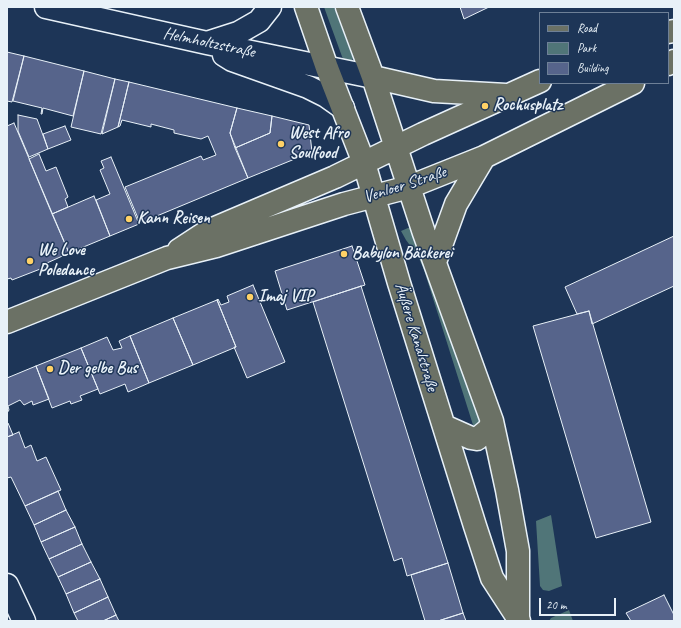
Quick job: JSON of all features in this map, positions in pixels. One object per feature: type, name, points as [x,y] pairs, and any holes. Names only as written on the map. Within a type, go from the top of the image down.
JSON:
[{"type":"main road","name":"Äußere Kanalstraße","points":[[306,7],[327,68],[364,163],[399,283],[492,578],[518,619]]},
{"type":"main road","name":"Äußere Kanalstraße","points":[[347,7],[373,77],[409,187],[492,421],[518,551],[518,619]]},
{"type":"main road","points":[[373,77],[434,91],[509,96]]},
{"type":"main road","name":"Venloer Straße","points":[[167,258],[208,231],[335,177],[539,82]]},
{"type":"main road","name":"Venloer Straße","points":[[7,322],[167,258],[216,246],[344,204],[409,187],[484,157],[631,84]]},
{"type":"main road","points":[[435,262],[456,204],[484,157]]},
{"type":"main road","points":[[444,426],[471,438],[477,439],[489,429],[492,421]]},
{"type":"street","name":"Helmholtzstraße","points":[[46,7],[207,43],[373,77]]},
{"type":"street","points":[[207,43],[238,33],[259,21],[270,7]]},
{"type":"street","points":[[207,43],[232,60],[308,87],[326,96],[343,108]]},
{"type":"street","points":[[7,585],[24,621]]},
{"type":"green space","points":[[324,7],[334,7],[353,58],[350,63],[344,62]]},
{"type":"green space","points":[[415,225],[480,422],[475,427],[473,425],[424,270],[418,256],[401,231]]},
{"type":"green space","points":[[551,515],[562,586],[549,591],[543,590],[540,586],[536,521]]},
{"type":"green space","points":[[569,610],[573,621],[549,621],[551,618]]},
{"type":"building","points":[[460,7],[489,7],[464,19]]},
{"type":"building","points":[[7,52],[24,56],[12,102],[7,101]]},
{"type":"building","points":[[24,56],[84,71],[73,116],[43,108],[41,114],[42,108],[13,101]]},
{"type":"building","points":[[84,71],[115,79],[101,134],[71,127]]},
{"type":"building","points":[[115,79],[129,82],[118,127],[102,134]]},
{"type":"building","points":[[129,82],[237,108],[230,133],[248,178],[140,223],[125,187],[201,156],[203,160],[216,155],[208,136],[201,139],[174,133],[174,130],[151,124],[151,127],[122,120],[120,126],[118,127]]},
{"type":"building","points":[[237,108],[272,116],[270,133],[235,148],[230,133]]},
{"type":"building","points":[[18,115],[37,119],[48,149],[29,157],[18,131]]},
{"type":"building","points":[[272,116],[309,125],[312,152],[248,178],[235,148],[270,133]]},
{"type":"building","points":[[14,123],[69,253],[47,263],[48,266],[12,280],[11,278],[7,279],[7,126]]},
{"type":"building","points":[[65,126],[71,140],[48,149],[43,134]]},
{"type":"building","points":[[39,154],[46,171],[56,167],[68,197],[65,199],[68,207],[52,214],[29,159]]},
{"type":"building","points":[[111,157],[139,224],[110,236],[96,200],[110,194],[100,170],[104,168],[101,161]]},
{"type":"building","points":[[94,196],[110,236],[69,253],[52,214]]},
{"type":"building","points":[[674,236],[674,286],[592,324],[589,311],[577,314],[565,287]]},
{"type":"building","points":[[352,246],[365,285],[287,310],[275,271]]},
{"type":"building","points":[[253,285],[285,362],[247,378],[217,300],[218,299],[221,305],[229,302],[227,296]]},
{"type":"building","points":[[361,286],[448,563],[407,576],[402,558],[394,561],[313,302]]},
{"type":"building","points":[[217,300],[236,347],[193,365],[173,318]]},
{"type":"building","points":[[589,311],[651,522],[596,538],[533,326]]},
{"type":"building","points":[[173,318],[193,365],[149,383],[130,336]]},
{"type":"building","points":[[130,336],[149,383],[128,392],[125,384],[100,394],[81,348],[107,337],[113,350],[122,348],[119,341]]},
{"type":"building","points":[[81,348],[98,389],[80,396],[82,400],[71,404],[70,401],[52,408],[36,366]]},
{"type":"building","points":[[36,366],[49,399],[33,405],[32,401],[24,405],[20,400],[8,406],[9,410],[7,413],[7,378]]},
{"type":"building","points":[[7,423],[13,435],[7,437]]},
{"type":"building","points":[[19,432],[25,448],[31,445],[37,461],[46,457],[61,490],[25,506],[11,477],[7,478],[7,437]]},
{"type":"building","points":[[58,491],[66,510],[34,525],[25,506]]},
{"type":"building","points":[[66,510],[75,527],[41,542],[34,525]]},
{"type":"building","points":[[75,527],[82,544],[49,559],[41,542]]},
{"type":"building","points":[[82,544],[91,562],[58,577],[49,559]]},
{"type":"building","points":[[91,562],[100,579],[66,594],[58,577]]},
{"type":"building","points":[[448,563],[463,613],[438,621],[425,621],[411,575]]},
{"type":"building","points":[[100,579],[108,597],[74,613],[66,594]]},
{"type":"building","points":[[664,595],[674,615],[674,621],[631,621],[626,613]]},
{"type":"building","points":[[108,597],[116,615],[103,621],[78,621],[74,613]]},
{"type":"building","points":[[463,613],[466,621],[438,621]]},
{"type":"building","points":[[116,615],[119,621],[103,621]]},
{"type":"place","name":"Rochusplatz","points":[[485,106]]},
{"type":"place","name":"West Afro Soulfood","points":[[281,144]]},
{"type":"place","name":"Kann Reisen","points":[[129,219]]},
{"type":"place","name":"Babylon Bäckerei","points":[[344,254]]},
{"type":"place","name":"We Love Poledance","points":[[30,261]]},
{"type":"place","name":"Imaj VIP","points":[[250,297]]},
{"type":"place","name":"Der gelbe Bus","points":[[50,369]]}]
